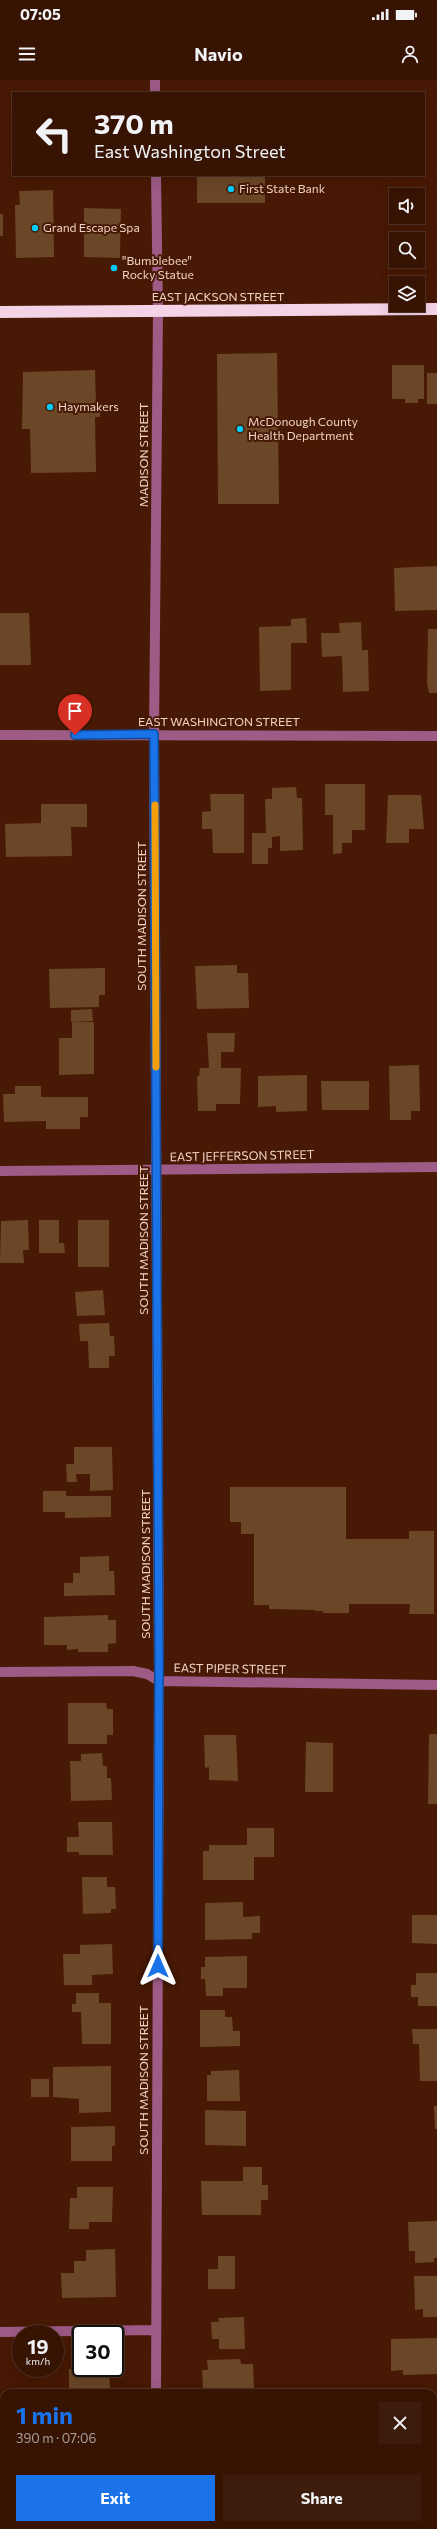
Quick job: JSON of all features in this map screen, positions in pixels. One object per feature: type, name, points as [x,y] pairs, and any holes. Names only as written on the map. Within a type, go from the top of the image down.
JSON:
[{"type":"highway","name":"EAST JACKSON STREET","points":[[0,312],[437,309]]},
{"type":"street","points":[[155,80],[155,92]]},
{"type":"street","name":"MADISON STREET","points":[[154,734],[158,311],[156,176]]},
{"type":"street","name":"EAST WASHINGTON STREET","points":[[0,735],[154,734],[437,736]]},
{"type":"street","name":"SOUTH MADISON STREET","points":[[154,734],[159,1681],[156,2389]]},
{"type":"street","name":"EAST JEFFERSON STREET","points":[[0,1171],[437,1167]]},
{"type":"street","name":"EAST PIPER STREET","points":[[0,1672],[134,1671],[147,1674],[159,1681],[437,1685]]},
{"type":"street","points":[[0,2332],[156,2330]]},
{"type":"building","name":"First State Bank","points":[[197,176],[265,176],[265,203],[197,203]]},
{"type":"building","points":[[53,190],[54,257],[16,258],[15,205],[20,205],[19,191]]},
{"type":"building","points":[[84,208],[121,209],[120,258],[84,257]]},
{"type":"building","points":[[0,214],[3,214],[3,236],[0,236]]},
{"type":"building","points":[[277,353],[279,504],[218,504],[217,354]]},
{"type":"building","points":[[392,365],[424,365],[424,399],[418,399],[418,403],[405,403],[405,399],[392,399]]},
{"type":"building","points":[[95,370],[96,404],[100,404],[100,417],[95,417],[96,472],[31,473],[30,429],[22,429],[23,372]]},
{"type":"building","points":[[427,373],[437,373],[437,404],[427,404]]},
{"type":"building","points":[[437,566],[437,610],[395,611],[394,568]]},
{"type":"building","points":[[0,613],[29,613],[31,665],[0,665]]},
{"type":"building","points":[[306,618],[307,643],[291,643],[291,690],[260,691],[259,627],[291,626],[291,619]]},
{"type":"building","points":[[361,622],[362,650],[368,650],[369,691],[343,692],[342,656],[322,657],[321,633],[340,633],[339,623]]},
{"type":"building","points":[[428,629],[437,629],[437,693],[429,693],[427,683]]},
{"type":"building","points":[[325,784],[365,784],[365,830],[352,830],[352,843],[342,843],[342,853],[333,854],[333,815],[325,815]]},
{"type":"building","points":[[296,787],[297,798],[302,798],[303,850],[280,851],[280,836],[272,837],[272,848],[268,848],[268,864],[252,864],[252,833],[266,833],[265,799],[272,799],[272,788]]},
{"type":"building","points":[[210,794],[244,794],[244,853],[213,853],[212,829],[202,829],[202,812],[211,811]]},
{"type":"building","points":[[388,795],[421,795],[424,829],[409,829],[409,843],[386,843]]},
{"type":"building","points":[[41,804],[87,804],[87,827],[71,827],[72,856],[6,857],[5,824],[41,823]]},
{"type":"building","points":[[237,965],[237,973],[248,973],[249,1008],[197,1009],[195,966]]},
{"type":"building","points":[[105,968],[105,995],[99,995],[99,1007],[50,1008],[49,969]]},
{"type":"building","points":[[92,1009],[93,1021],[71,1022],[71,1010]]},
{"type":"building","points":[[72,1022],[94,1022],[94,1074],[59,1075],[59,1038],[72,1038]]},
{"type":"building","points":[[207,1033],[235,1033],[234,1052],[221,1052],[221,1068],[241,1068],[240,1104],[216,1104],[216,1111],[198,1111],[197,1076],[199,1076],[200,1068],[209,1068]]},
{"type":"building","points":[[419,1065],[420,1111],[411,1111],[411,1120],[390,1120],[389,1066]]},
{"type":"building","points":[[307,1075],[307,1111],[276,1112],[276,1106],[258,1107],[258,1076]]},
{"type":"building","points":[[321,1081],[369,1081],[369,1110],[322,1110]]},
{"type":"building","points":[[15,1086],[41,1086],[41,1097],[88,1097],[88,1117],[80,1117],[80,1129],[46,1129],[46,1121],[4,1122],[3,1094],[15,1094]]},
{"type":"building","points":[[28,1220],[29,1250],[23,1250],[24,1263],[0,1263],[1,1221]]},
{"type":"building","points":[[39,1220],[59,1220],[59,1243],[64,1243],[65,1253],[39,1253]]},
{"type":"building","points":[[78,1220],[109,1220],[109,1267],[78,1267]]},
{"type":"building","points":[[103,1290],[105,1315],[77,1316],[75,1292]]},
{"type":"building","points":[[109,1323],[110,1336],[114,1336],[115,1356],[109,1356],[109,1368],[89,1368],[88,1341],[80,1341],[79,1324]]},
{"type":"building","points":[[74,1447],[112,1447],[113,1490],[90,1491],[90,1474],[76,1474],[77,1482],[67,1482],[66,1464],[74,1464]]},
{"type":"building","points":[[230,1487],[346,1487],[346,1539],[409,1539],[409,1531],[434,1531],[434,1614],[409,1614],[410,1604],[349,1604],[349,1613],[323,1613],[323,1611],[315,1610],[269,1609],[269,1605],[254,1605],[254,1534],[241,1534],[241,1522],[230,1522]]},
{"type":"building","points":[[43,1491],[66,1491],[66,1496],[111,1496],[111,1517],[65,1518],[65,1512],[43,1512]]},
{"type":"building","points":[[109,1556],[109,1571],[114,1571],[115,1595],[64,1596],[64,1583],[73,1583],[73,1573],[80,1573],[80,1557]]},
{"type":"building","points":[[108,1615],[108,1620],[116,1620],[116,1643],[108,1644],[108,1652],[78,1652],[78,1649],[67,1650],[67,1645],[44,1645],[44,1617]]},
{"type":"building","points":[[68,1703],[106,1703],[107,1709],[113,1709],[113,1735],[107,1735],[107,1744],[68,1744]]},
{"type":"building","points":[[429,1734],[437,1734],[437,1804],[428,1804]]},
{"type":"building","points":[[204,1735],[236,1735],[238,1781],[209,1780],[209,1767],[205,1768]]},
{"type":"building","points":[[306,1742],[333,1743],[333,1792],[305,1792]]},
{"type":"building","points":[[102,1753],[103,1766],[107,1766],[107,1778],[111,1778],[112,1800],[71,1801],[70,1761],[81,1761],[81,1754]]},
{"type":"building","points":[[78,1822],[112,1822],[113,1855],[79,1855],[79,1852],[67,1852],[67,1837],[79,1837]]},
{"type":"building","points":[[247,1828],[274,1828],[274,1857],[254,1857],[254,1880],[203,1880],[203,1851],[209,1851],[209,1845],[247,1845]]},
{"type":"building","points":[[82,1877],[107,1877],[107,1887],[115,1887],[116,1909],[111,1909],[111,1913],[83,1914]]},
{"type":"building","points":[[243,1902],[243,1917],[260,1916],[260,1933],[252,1933],[252,1939],[205,1940],[205,1903]]},
{"type":"building","points":[[412,1915],[437,1915],[437,1944],[412,1943]]},
{"type":"building","points":[[112,1944],[113,1974],[92,1975],[92,1985],[64,1985],[63,1954],[80,1954],[80,1945]]},
{"type":"building","points":[[247,1956],[247,1988],[223,1988],[223,1996],[206,1996],[205,1979],[201,1979],[201,1967],[205,1967],[205,1957]]},
{"type":"building","points":[[416,1973],[437,1973],[437,2006],[418,2006],[418,1997],[411,1997],[411,1985],[416,1985]]},
{"type":"building","points":[[76,1993],[99,1993],[99,2003],[111,2003],[111,2044],[82,2044],[81,2012],[72,2012],[72,2004],[76,2004]]},
{"type":"building","points":[[200,2010],[225,2010],[225,2017],[232,2017],[233,2031],[240,2031],[240,2046],[200,2047]]},
{"type":"building","points":[[412,2029],[437,2029],[437,2081],[420,2081],[419,2044],[413,2044]]},
{"type":"building","points":[[111,2066],[111,2112],[79,2113],[79,2099],[53,2097],[53,2067]]},
{"type":"building","points":[[239,2070],[240,2101],[207,2101],[207,2075],[211,2075],[211,2071]]},
{"type":"building","points":[[31,2079],[49,2079],[49,2097],[31,2097]]},
{"type":"building","points":[[434,2106],[437,2106],[437,2129],[435,2129]]},
{"type":"building","points":[[205,2110],[246,2111],[246,2146],[205,2145]]},
{"type":"building","points":[[115,2126],[115,2146],[112,2146],[112,2161],[71,2161],[71,2127]]},
{"type":"building","points":[[243,2167],[262,2167],[262,2185],[268,2185],[268,2200],[261,2200],[261,2215],[202,2215],[201,2181],[243,2181]]},
{"type":"building","points":[[77,2187],[113,2187],[112,2222],[89,2222],[89,2229],[69,2229],[70,2198],[77,2198]]},
{"type":"building","points":[[437,2221],[437,2258],[434,2258],[434,2262],[415,2263],[415,2251],[409,2251],[408,2222]]},
{"type":"building","points":[[115,2249],[116,2297],[62,2298],[61,2273],[74,2273],[74,2261],[86,2261],[86,2250]]},
{"type":"building","points":[[218,2256],[235,2256],[235,2289],[208,2289],[208,2269],[218,2269]]},
{"type":"building","points":[[414,2276],[437,2276],[437,2317],[423,2317],[423,2309],[415,2310]]},
{"type":"building","points":[[244,2317],[245,2349],[219,2349],[219,2339],[212,2339],[211,2322],[219,2322],[218,2318]]},
{"type":"building","points":[[437,2338],[437,2374],[403,2375],[403,2370],[391,2371],[391,2339]]},
{"type":"building","points":[[240,2359],[241,2364],[253,2364],[254,2389],[203,2389],[202,2370],[208,2370],[207,2360]]},
{"type":"building","points":[[69,2369],[72,2369],[72,2377],[109,2377],[110,2389],[69,2389]]},
{"type":"slow traffic","points":[[155,805],[156,1067]]},
{"type":"place","name":"First State Bank","points":[[231,189]]},
{"type":"place","name":"Grand Escape Spa","points":[[35,228]]},
{"type":"place","name":"\"Bumblebee\" Rocky Statue","points":[[114,268]]},
{"type":"place","name":"Haymakers","points":[[50,407]]},
{"type":"place","name":"McDonough County Health Department","points":[[240,429]]},
{"type":"route","points":[[75,735],[154,734],[159,1665],[158,1966]]}]
